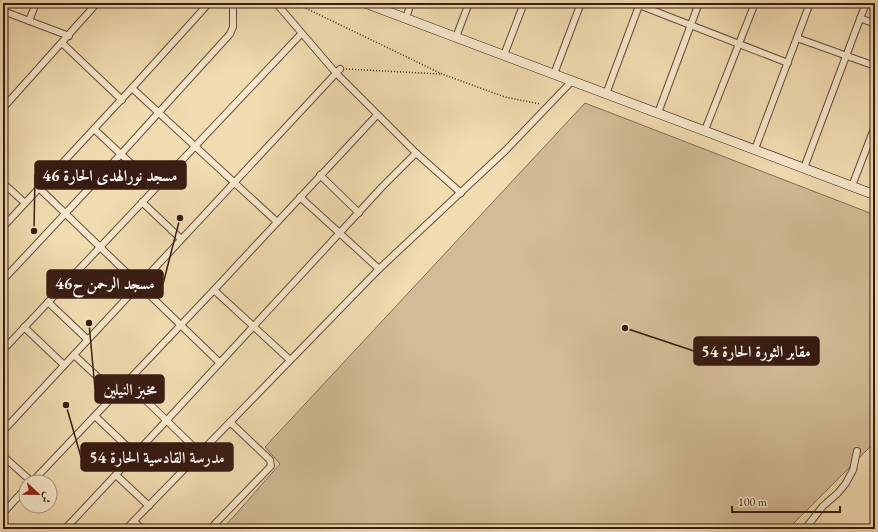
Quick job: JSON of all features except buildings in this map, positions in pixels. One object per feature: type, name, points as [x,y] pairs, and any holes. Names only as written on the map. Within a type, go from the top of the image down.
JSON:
[{"type":"main road","points":[[370,4],[504,56],[658,112],[875,195]]},
{"type":"street","points":[[30,21],[36,3]]},
{"type":"street","points":[[3,108],[97,3]]},
{"type":"street","points":[[3,227],[122,100],[209,3]]},
{"type":"street","points":[[3,280],[66,214],[230,34],[234,27],[233,3]]},
{"type":"street","points":[[276,3],[301,34],[338,71],[377,115],[416,153],[461,193]]},
{"type":"street","points":[[406,18],[411,3]]},
{"type":"street","points":[[456,37],[469,3]]},
{"type":"street","points":[[504,56],[524,3]]},
{"type":"street","points":[[554,74],[581,3]]},
{"type":"street","points":[[658,112],[699,3]]},
{"type":"street","points":[[705,130],[754,3]]},
{"type":"street","points":[[755,149],[810,3]]},
{"type":"street","points":[[804,168],[866,3]]},
{"type":"street","points":[[606,94],[640,4],[788,63]]},
{"type":"street","points":[[3,11],[68,36]]},
{"type":"street","points":[[860,18],[875,24]]},
{"type":"street","points":[[3,350],[301,34]]},
{"type":"street","points":[[797,38],[875,66]]},
{"type":"street","points":[[62,43],[122,100]]},
{"type":"street","points":[[3,431],[338,71]]},
{"type":"street","points":[[126,529],[379,269],[461,193],[550,106],[572,81]]},
{"type":"street","points":[[132,88],[277,222]]},
{"type":"street","points":[[40,474],[128,382],[377,115]]},
{"type":"street","points":[[852,186],[875,126]]},
{"type":"street","points":[[94,129],[156,187]]},
{"type":"street","points":[[67,528],[254,327],[339,233],[416,153]]},
{"type":"street","points":[[320,175],[358,213]]},
{"type":"street","points":[[3,183],[25,203]]},
{"type":"street","points":[[39,188],[220,363]]},
{"type":"street","points":[[300,197],[379,269]]},
{"type":"street","points":[[142,202],[182,239]]},
{"type":"street","points":[[3,270],[8,275]]},
{"type":"street","points":[[214,290],[290,360]]},
{"type":"street","points":[[48,302],[88,340]]},
{"type":"street","points":[[24,327],[64,365]]},
{"type":"street","points":[[74,355],[116,394]]},
{"type":"street","points":[[128,382],[200,453]]},
{"type":"street","points":[[95,416],[135,454]]},
{"type":"street","points":[[210,529],[271,466],[270,460],[230,422]]},
{"type":"street","points":[[805,529],[822,506],[838,493],[846,483],[853,470],[857,451]]},
{"type":"street","points":[[3,456],[23,474]]},
{"type":"street","points":[[116,475],[149,506]]},
{"type":"street","points":[[3,513],[18,497]]},
{"type":"street","points":[[134,521],[142,529]]},
{"type":"path","points":[[295,3],[442,74],[505,97],[550,106]]},
{"type":"path","points":[[338,71],[442,74]]},
{"type":"shaded area","points":[[585,103],[875,215],[875,442],[788,529],[230,529],[227,524],[280,464],[265,447]]},
{"type":"place","name":"مسجد الرحمن ح46","points":[[180,218]]},
{"type":"place","name":"مسجد نورالهدى الحارة 46","points":[[34,231]]},
{"type":"place","name":"مخبز النيلين","points":[[89,323]]},
{"type":"place","name":"مقابر الثورة الحارة 54","points":[[625,328]]},
{"type":"place","name":"مدرسة القادسية الحارة 54","points":[[66,405]]}]
